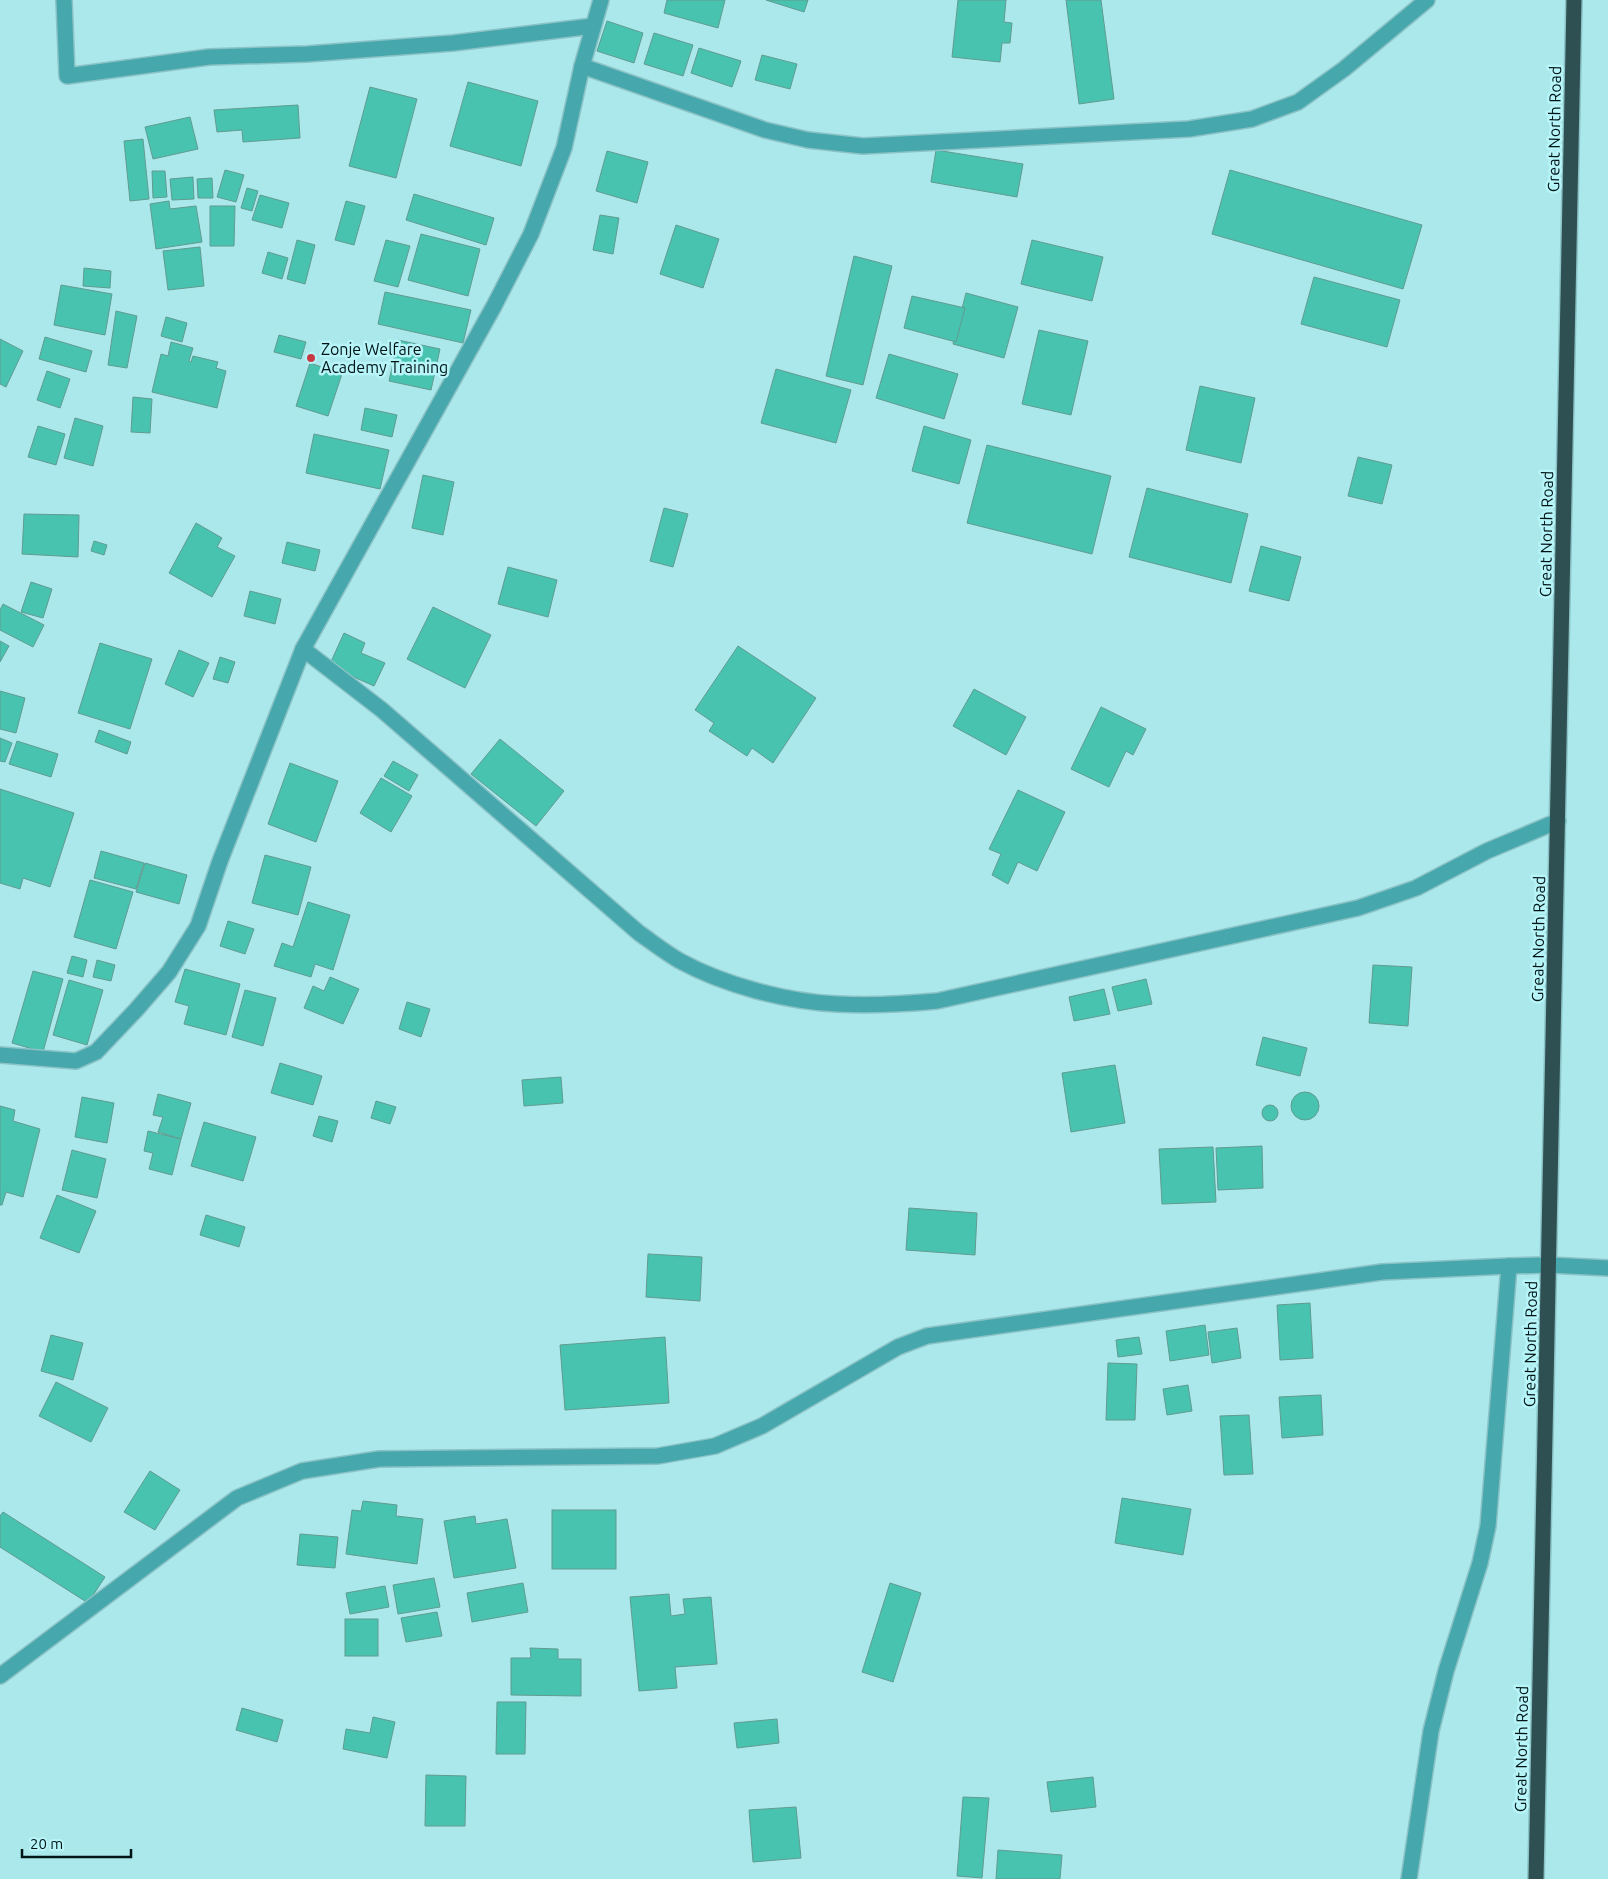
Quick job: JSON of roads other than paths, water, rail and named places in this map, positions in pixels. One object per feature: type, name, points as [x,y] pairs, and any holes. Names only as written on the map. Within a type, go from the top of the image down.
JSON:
[{"type":"highway","name":"Great North Road","points":[[1536,1879],[1574,0]]},
{"type":"street","points":[[64,0],[67,76],[209,57],[307,54],[453,43],[593,26]]},
{"type":"street","points":[[0,1055],[76,1061],[96,1052],[169,972],[198,926],[220,861],[303,649],[494,306],[531,234],[564,148],[582,66],[601,0]]},
{"type":"street","points":[[582,66],[765,130],[808,140],[864,146],[1188,129],[1252,119],[1298,102],[1344,68],[1427,0]]},
{"type":"street","points":[[303,649],[382,710],[639,933],[679,961],[725,982],[780,996],[836,1004],[887,1005],[937,1001],[1358,908],[1416,888],[1487,851],[1558,821]]},
{"type":"street","points":[[0,1676],[237,1498],[302,1471],[379,1459],[658,1456],[715,1446],[762,1426],[898,1347],[927,1336],[1382,1272],[1549,1265],[1608,1268]]},
{"type":"street","points":[[1409,1879],[1431,1731],[1446,1671],[1480,1563],[1488,1526],[1509,1266]]},
{"type":"place","name":"Zonje Welfare Academy Training","points":[[311,358]]}]
